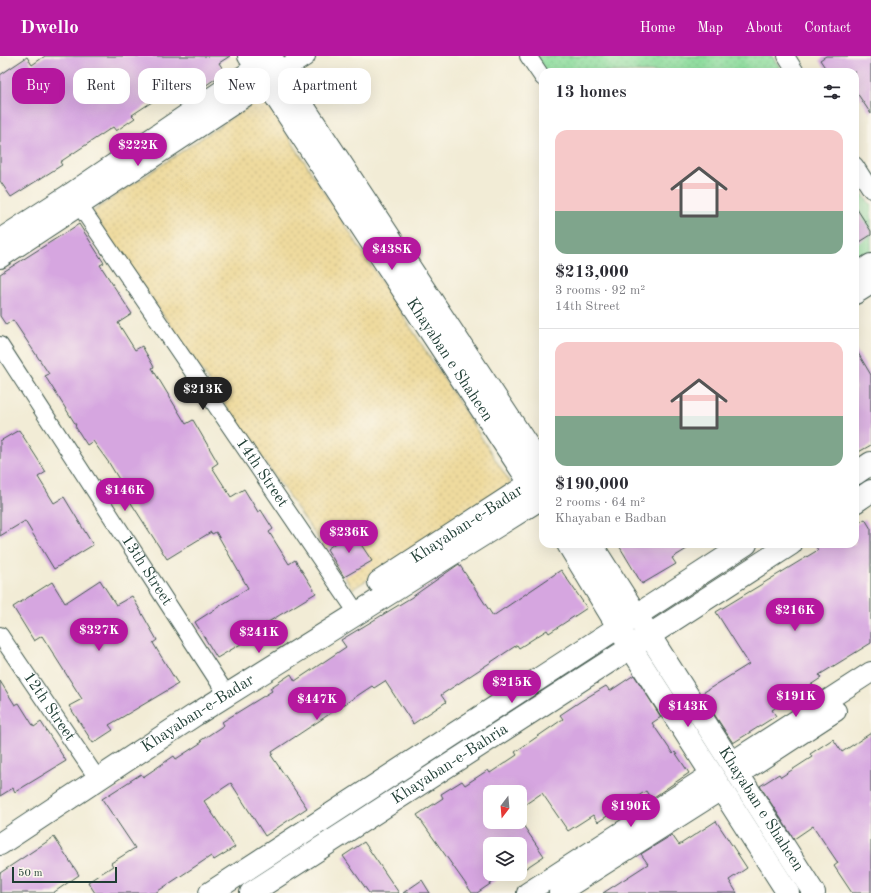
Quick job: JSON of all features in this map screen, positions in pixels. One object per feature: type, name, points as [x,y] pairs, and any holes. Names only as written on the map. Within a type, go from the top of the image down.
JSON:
[{"type":"main road","name":"Khayaban e Shaheen","points":[[267,64],[472,377],[539,488]]},
{"type":"main road","points":[[859,273],[871,265]]},
{"type":"main road","points":[[859,291],[871,283]]},
{"type":"main road","points":[[859,471],[871,463]]},
{"type":"main road","name":"Khayaban-e-Badar","points":[[0,826],[93,773],[539,488]]},
{"type":"main road","points":[[859,499],[871,491]]},
{"type":"main road","name":"Khayaban e Shaheen","points":[[571,548],[627,620],[650,636],[814,893]]},
{"type":"main road","name":"Khayaban e Shaheen","points":[[593,548],[627,620],[631,648],[788,893]]},
{"type":"main road","name":"Khayaban-e-Bahria","points":[[210,893],[740,548]]},
{"type":"main road","name":"Khayaban-e-Bahria","points":[[251,893],[785,548]]},
{"type":"main road","name":"Khayaban-e-Badar","points":[[0,844],[93,773]]},
{"type":"street","points":[[0,258],[76,200],[267,64],[305,56]]},
{"type":"street","points":[[528,56],[539,72]]},
{"type":"street","points":[[786,56],[794,68]]},
{"type":"street","points":[[859,171],[871,190]]},
{"type":"street","points":[[0,239],[76,200]]},
{"type":"street","name":"14th Street","points":[[76,200],[353,607]]},
{"type":"street","name":"13th Street","points":[[0,345],[223,691]]},
{"type":"street","name":"12th Street","points":[[0,635],[93,773]]},
{"type":"street","points":[[734,769],[871,672]]},
{"type":"street","points":[[734,769],[871,688]]},
{"type":"street","points":[[533,892],[716,782]]},
{"type":"street","points":[[559,893],[716,782]]},
{"type":"green space","points":[[534,56],[772,56],[780,68],[542,68]]},
{"type":"green space","points":[[859,189],[871,206],[871,256],[859,264]]},
{"type":"sand","points":[[253,104],[267,104],[511,484],[353,589],[92,212]]},
{"type":"building","points":[[45,56],[230,56],[219,63],[222,68],[214,68],[214,80],[206,85],[206,68],[138,68],[138,104],[149,104],[132,115],[135,118],[116,131],[113,127],[60,162],[62,165],[11,197],[0,181],[0,75],[27,57],[32,65]]},
{"type":"building","points":[[826,56],[871,56],[871,114],[859,96],[859,68],[825,68],[820,60]]},
{"type":"building","points":[[859,212],[871,231],[871,235],[859,242]]},
{"type":"building","points":[[79,224],[104,263],[100,265],[132,314],[118,323],[135,350],[142,346],[154,367],[152,368],[186,424],[193,420],[218,463],[212,467],[231,497],[244,489],[258,512],[261,510],[273,529],[269,532],[289,564],[295,560],[316,593],[265,624],[268,628],[217,658],[195,622],[248,588],[216,532],[212,534],[211,532],[167,559],[126,495],[128,494],[109,463],[93,441],[87,445],[45,376],[49,374],[13,320],[6,325],[0,316],[0,274]]},
{"type":"building","points":[[859,355],[871,375],[871,445],[859,452]]},
{"type":"building","points":[[19,430],[46,472],[38,477],[54,503],[64,497],[93,545],[54,569],[25,521],[0,536],[0,441]]},
{"type":"building","points":[[865,519],[871,529],[871,643],[819,675],[821,678],[772,710],[776,716],[733,743],[701,694],[749,664],[716,612],[818,550],[817,548],[859,548],[859,523]]},
{"type":"building","points":[[352,531],[372,561],[344,577],[327,549]]},
{"type":"building","points":[[620,548],[688,548],[672,558],[676,564],[642,584]]},
{"type":"building","points":[[459,564],[493,616],[561,570],[587,608],[549,633],[547,630],[519,648],[517,645],[441,695],[446,702],[413,724],[385,681],[374,688],[372,686],[272,752],[273,754],[271,755],[307,808],[265,836],[231,783],[204,801],[235,847],[214,860],[211,856],[155,893],[95,893],[88,882],[113,866],[111,863],[135,848],[102,799],[141,774],[143,777],[174,756],[176,759],[202,742],[200,741],[224,725],[222,722],[272,691],[270,688],[291,674],[295,681],[346,647],[341,640],[412,597]]},
{"type":"building","points":[[100,580],[116,605],[132,596],[157,640],[153,643],[178,684],[109,725],[113,730],[93,743],[69,706],[82,699],[42,636],[34,641],[13,607],[52,582],[65,603]]},
{"type":"building","points":[[634,675],[661,717],[652,723],[673,754],[675,752],[689,773],[651,799],[646,791],[598,822],[593,815],[568,831],[542,793],[527,803],[527,785],[483,785],[483,829],[526,829],[544,856],[527,867],[527,837],[483,837],[483,881],[495,881],[477,893],[472,893],[417,815],[443,798],[441,794],[462,781],[465,785],[488,770],[490,773],[517,755],[515,752],[563,719],[560,715],[581,701],[606,686],[610,691]]},
{"type":"building","points":[[0,681],[15,705],[19,703],[34,727],[41,722],[66,761],[15,792],[13,788],[0,796]]},
{"type":"building","points":[[871,733],[871,893],[852,893],[834,866],[838,863],[813,826],[794,839],[760,786],[779,774],[781,777],[812,757],[810,754],[833,739],[842,752]]},
{"type":"building","points":[[716,821],[747,868],[729,880],[737,893],[603,893],[648,864],[641,854],[672,835],[679,845]]},
{"type":"building","points":[[54,837],[79,875],[53,893],[0,893],[0,873]]},
{"type":"building","points":[[364,842],[399,893],[369,893],[343,856]]},
{"type":"building","points":[[422,880],[430,893],[403,893]]}]
